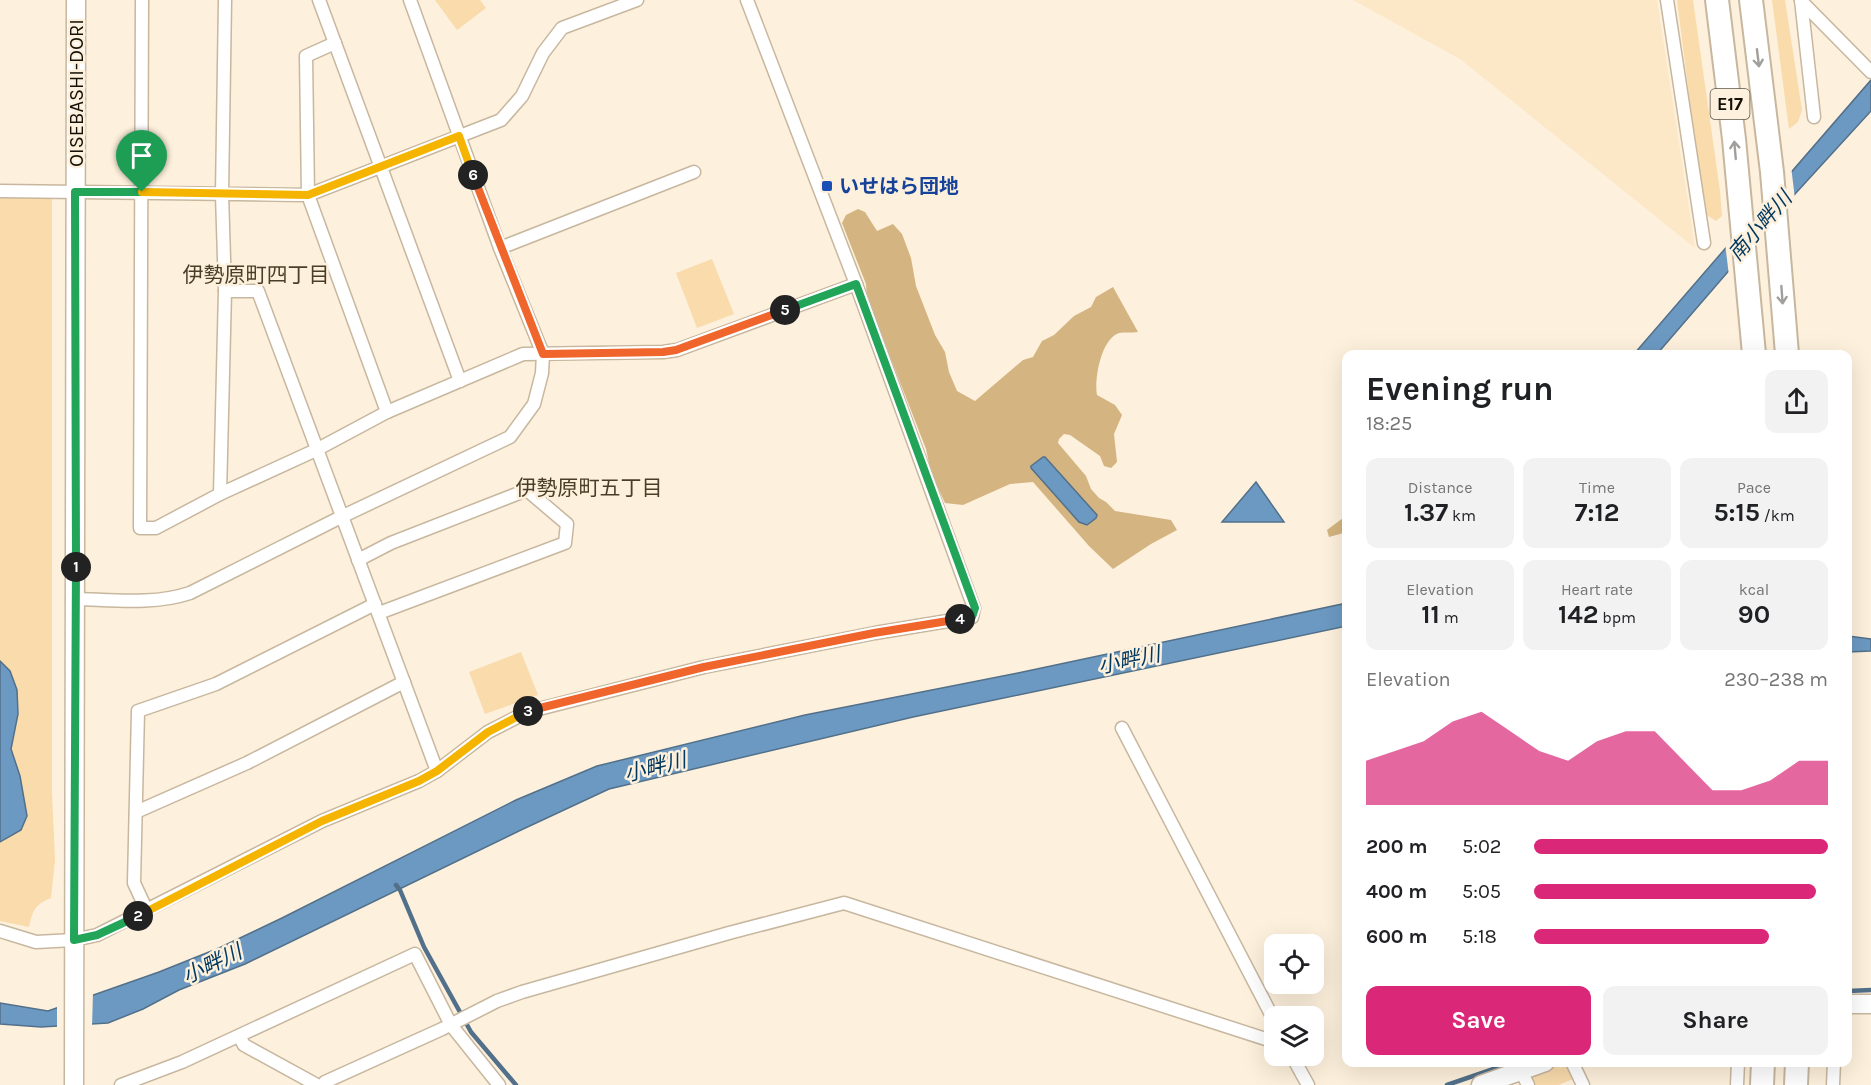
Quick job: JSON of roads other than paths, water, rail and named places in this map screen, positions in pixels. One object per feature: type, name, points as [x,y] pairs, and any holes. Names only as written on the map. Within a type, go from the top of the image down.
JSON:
[{"type":"highway","name":"E17","points":[[1718,0],[1741,208],[1754,350]]},
{"type":"highway","name":"E17","points":[[1751,0],[1772,172],[1787,350]]},
{"type":"highway","points":[[1762,1085],[1763,1067]]},
{"type":"highway","points":[[1796,1085],[1797,1067]]},
{"type":"street","name":"OISEBASHI-DORI","points":[[74,1080],[76,0]]},
{"type":"street","points":[[142,0],[140,528],[156,528],[219,494],[316,450],[387,412],[523,354],[676,350],[856,284]]},
{"type":"street","points":[[219,494],[225,291],[222,194],[225,0]]},
{"type":"street","points":[[319,0],[460,381]]},
{"type":"street","points":[[76,599],[173,598],[190,592],[341,517],[510,438],[534,404],[542,373],[543,354],[500,248],[410,0]]},
{"type":"street","points":[[0,191],[308,195],[501,120],[522,96],[543,53],[562,28],[637,0]]},
{"type":"street","points":[[0,931],[36,942],[74,948],[322,821],[419,781],[437,771],[488,732],[527,712],[704,667],[874,633],[972,617],[975,608],[856,284],[747,0]]},
{"type":"street","points":[[1667,0],[1704,243]]},
{"type":"street","points":[[1801,1],[1871,72]]},
{"type":"street","points":[[1801,1],[1814,117]]},
{"type":"street","points":[[335,43],[306,56],[308,195],[387,412]]},
{"type":"street","points":[[500,248],[694,172]]},
{"type":"street","points":[[225,291],[258,291],[437,771]]},
{"type":"street","points":[[147,911],[134,883],[138,711],[216,684],[377,609],[565,543],[567,524],[527,490],[391,543],[358,560]]},
{"type":"street","points":[[136,812],[247,763],[404,682]]},
{"type":"street","points":[[1122,728],[1266,1006]]},
{"type":"street","points":[[324,1085],[325,1082],[451,1025],[497,1001],[553,982],[844,903],[1264,1038]]},
{"type":"street","points":[[121,1085],[182,1062],[415,954],[451,1025],[499,1085]]},
{"type":"street","points":[[1852,1004],[1871,1004]]},
{"type":"street","points":[[239,1036],[244,1045],[317,1085]]},
{"type":"street","points":[[1298,1066],[1308,1085]]},
{"type":"street","points":[[1481,1085],[1525,1078],[1539,1067]]},
{"type":"street","points":[[1574,1067],[1583,1085]]},
{"type":"street","points":[[1737,1085],[1738,1067]]},
{"type":"street","points":[[1833,1085],[1834,1067]]},
{"type":"water","name":"南小畔川","points":[[1871,80],[1871,111],[1795,194],[1660,350],[1637,350]]},
{"type":"water","points":[[1043,457],[1097,515],[1087,525],[1079,522],[1031,468]]},
{"type":"water","points":[[1256,482],[1284,522],[1222,522]]},
{"type":"water","name":"小畔川","points":[[1342,604],[1342,627],[913,717],[609,789],[245,964],[179,990],[143,1009],[108,1023],[41,1027],[0,1024],[0,1003],[48,1011],[159,972],[219,948],[516,800],[597,766],[805,715],[1018,673]]},
{"type":"water","points":[[1852,637],[1871,639],[1871,651],[1852,652]]},
{"type":"water","points":[[0,661],[10,671],[17,690],[18,714],[11,749],[20,776],[27,816],[21,830],[0,842]]},
{"type":"waterway","points":[[396,885],[424,947],[471,1032],[516,1085]]},
{"type":"waterway","points":[[1852,991],[1871,990]]},
{"type":"waterway","points":[[1447,1085],[1499,1067]]},
{"type":"place","name":"いせはら団地","points":[[827,186]]},
{"type":"district","name":"伊勢原町四丁目","points":[[256,275]]},
{"type":"district","name":"伊勢原町五丁目","points":[[589,488]]}]
